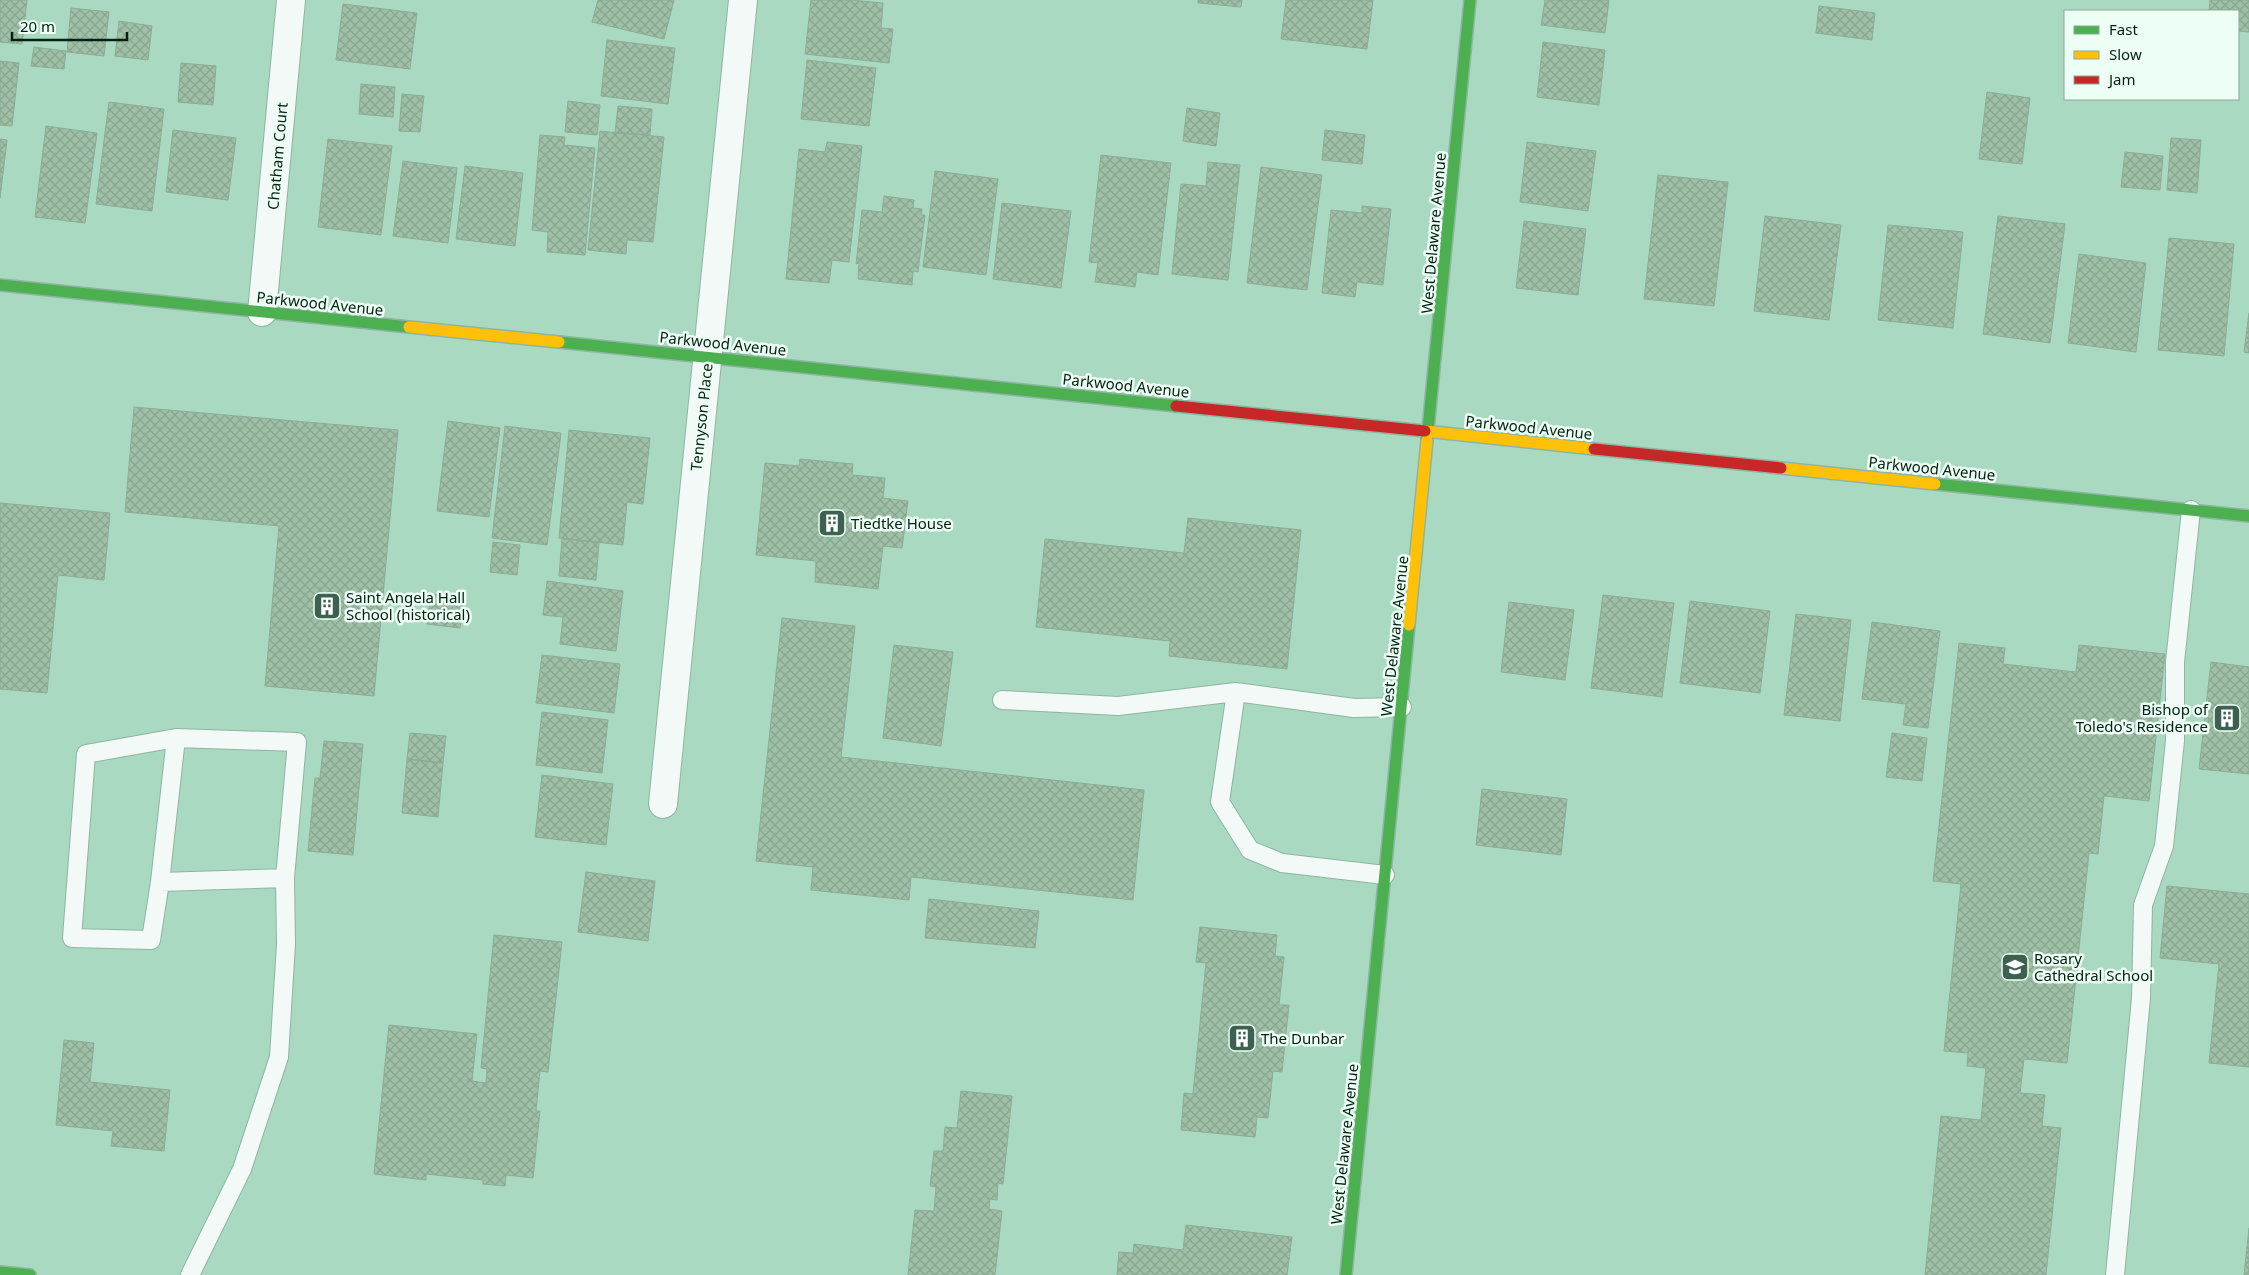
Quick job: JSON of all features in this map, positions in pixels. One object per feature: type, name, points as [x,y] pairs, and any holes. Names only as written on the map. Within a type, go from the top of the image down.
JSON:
[{"type":"street","name":"Chatham Court","points":[[262,312],[291,0]]},
{"type":"street","name":"Tennyson Place","points":[[663,804],[706,356],[744,0]]},
{"type":"street","name":"West Delaware Avenue","points":[[1346,1275],[1470,0]]},
{"type":"street","name":"Parkwood Avenue","points":[[0,285],[706,356],[2249,516]]},
{"type":"street","points":[[0,1272],[30,1275]]},
{"type":"lane","points":[[2115,1275],[2141,998],[2143,905],[2164,846],[2175,741],[2175,662],[2191,510]]},
{"type":"lane","points":[[1002,700],[1118,706],[1236,692],[1354,708],[1402,707]]},
{"type":"lane","points":[[1236,692],[1220,802],[1250,850],[1282,863],[1385,875]]},
{"type":"lane","points":[[176,738],[160,882],[151,940],[72,938],[86,754],[176,738],[297,742],[285,878],[286,944],[279,1057],[242,1169],[190,1275]]},
{"type":"lane","points":[[160,882],[285,878]]},
{"type":"building","points":[[0,0],[27,0],[22,44],[0,42]]},
{"type":"building","points":[[598,0],[674,0],[664,39],[592,22]]},
{"type":"building","points":[[811,0],[851,0],[883,3],[881,28],[893,29],[889,63],[805,54]]},
{"type":"building","points":[[1198,0],[1242,0],[1241,7],[1198,3]]},
{"type":"building","points":[[1286,0],[1373,0],[1367,49],[1281,39]]},
{"type":"building","points":[[1545,0],[1609,0],[1605,33],[1541,25]]},
{"type":"building","points":[[2210,0],[2249,0],[2249,32],[2239,31],[2239,10],[2209,10]]},
{"type":"building","points":[[343,4],[417,13],[410,69],[336,60]]},
{"type":"building","points":[[1819,6],[1875,13],[1872,40],[1816,33]]},
{"type":"building","points":[[71,8],[109,12],[104,56],[67,52]]},
{"type":"building","points":[[119,21],[152,26],[148,60],[115,56]]},
{"type":"building","points":[[607,40],[675,48],[668,104],[601,96]]},
{"type":"building","points":[[1543,42],[1605,50],[1599,105],[1537,97]]},
{"type":"building","points":[[34,47],[66,51],[64,69],[31,66]]},
{"type":"building","points":[[807,60],[876,68],[869,126],[801,119]]},
{"type":"building","points":[[0,61],[19,63],[12,126],[0,125]]},
{"type":"building","points":[[181,63],[216,66],[213,105],[178,102]]},
{"type":"building","points":[[361,84],[395,87],[393,117],[359,114]]},
{"type":"building","points":[[1987,92],[2030,98],[2022,164],[1979,159]]},
{"type":"building","points":[[402,94],[424,96],[420,132],[399,131]]},
{"type":"building","points":[[568,101],[600,105],[597,135],[565,132]]},
{"type":"building","points":[[109,102],[164,109],[152,211],[96,204]]},
{"type":"building","points":[[618,106],[652,109],[650,135],[615,133]]},
{"type":"building","points":[[1187,108],[1220,113],[1216,146],[1183,141]]},
{"type":"building","points":[[46,126],[97,133],[85,223],[35,217]]},
{"type":"building","points":[[173,130],[236,138],[228,200],[166,192]]},
{"type":"building","points":[[1325,130],[1365,135],[1362,164],[1322,160]]},
{"type":"building","points":[[600,131],[664,137],[653,242],[627,240],[626,254],[588,250]]},
{"type":"building","points":[[540,135],[565,137],[564,145],[595,148],[585,255],[547,252],[548,232],[532,230]]},
{"type":"building","points":[[2171,138],[2201,140],[2197,193],[2167,190]]},
{"type":"building","points":[[0,139],[7,140],[0,198]]},
{"type":"building","points":[[328,139],[392,146],[381,235],[318,227]]},
{"type":"building","points":[[827,142],[862,146],[849,262],[832,260],[829,283],[786,279],[799,149],[825,152]]},
{"type":"building","points":[[1527,142],[1596,151],[1588,211],[1520,202]]},
{"type":"building","points":[[2125,152],[2163,156],[2160,190],[2121,187]]},
{"type":"building","points":[[1101,155],[1171,163],[1158,275],[1137,272],[1135,287],[1095,282],[1098,263],[1089,262]]},
{"type":"building","points":[[403,161],[457,168],[448,243],[393,236]]},
{"type":"building","points":[[1208,162],[1240,165],[1228,280],[1172,274],[1181,184],[1206,186]]},
{"type":"building","points":[[465,166],[523,173],[515,246],[456,239]]},
{"type":"building","points":[[1261,167],[1322,175],[1307,290],[1247,283]]},
{"type":"building","points":[[935,171],[998,179],[986,275],[923,267]]},
{"type":"building","points":[[1658,175],[1728,182],[1714,306],[1644,299]]},
{"type":"building","points":[[884,196],[914,200],[913,208],[922,209],[921,215],[925,215],[918,272],[913,271],[912,285],[858,279],[859,263],[856,264],[862,210],[882,212]]},
{"type":"building","points":[[1002,203],[1071,211],[1061,288],[993,279]]},
{"type":"building","points":[[1362,206],[1391,209],[1383,285],[1357,282],[1355,297],[1322,293],[1331,210],[1362,213]]},
{"type":"building","points":[[1765,216],[1841,225],[1829,320],[1754,311]]},
{"type":"building","points":[[1998,216],[2065,224],[2050,343],[1983,334]]},
{"type":"building","points":[[1524,221],[1586,229],[1578,295],[1516,288]]},
{"type":"building","points":[[1888,225],[1963,232],[1953,328],[1878,320]]},
{"type":"building","points":[[2169,238],[2234,244],[2224,356],[2158,350]]},
{"type":"building","points":[[2079,254],[2146,263],[2136,352],[2068,343]]},
{"type":"building","points":[[2249,313],[2249,353],[2244,352]]},
{"type":"building","name":"Saint Angela Hall School (historical)","points":[[134,407],[398,430],[374,696],[265,686],[279,526],[125,512]]},
{"type":"building","points":[[448,421],[500,428],[489,517],[437,511]]},
{"type":"building","points":[[505,426],[561,433],[547,545],[492,538]]},
{"type":"building","points":[[569,430],[650,438],[643,504],[627,502],[623,545],[559,538]]},
{"type":"building","name":"Tiedtke House","points":[[800,459],[853,464],[852,475],[885,478],[883,498],[908,501],[902,548],[883,546],[878,589],[815,582],[816,561],[756,555],[765,463],[799,466]]},
{"type":"building","points":[[0,503],[110,513],[104,580],[58,575],[47,693],[0,689]]},
{"type":"building","points":[[1188,518],[1301,530],[1287,669],[1169,656],[1170,641],[1036,627],[1045,539],[1184,553]]},
{"type":"building","points":[[562,539],[599,542],[596,580],[559,576]]},
{"type":"building","points":[[493,542],[520,545],[517,575],[490,572]]},
{"type":"building","points":[[547,581],[623,591],[616,651],[560,644],[563,617],[543,615]]},
{"type":"building","points":[[431,594],[464,598],[460,628],[427,624]]},
{"type":"building","points":[[1603,595],[1674,603],[1662,697],[1591,688]]},
{"type":"building","points":[[1690,601],[1770,611],[1760,693],[1680,683]]},
{"type":"building","points":[[1509,602],[1574,610],[1565,680],[1501,672]]},
{"type":"building","points":[[1796,614],[1851,620],[1840,721],[1784,715]]},
{"type":"building","points":[[782,618],[855,626],[841,757],[1144,790],[1133,900],[911,877],[909,900],[811,890],[813,867],[756,861]]},
{"type":"building","points":[[1872,622],[1940,631],[1928,728],[1903,725],[1906,704],[1862,699]]},
{"type":"building","name":"Rosary Cathedral School","points":[[1959,643],[2005,648],[2003,664],[2076,672],[2079,645],[2165,654],[2149,801],[2104,796],[2098,854],[2089,853],[2067,1063],[2024,1059],[2020,1093],[2045,1095],[2042,1126],[2061,1128],[2046,1275],[1925,1275],[1941,1116],[1981,1120],[1986,1068],[1967,1066],[1968,1053],[1944,1051],[1961,884],[1933,881]]},
{"type":"building","points":[[894,645],[953,652],[941,746],[883,738]]},
{"type":"building","points":[[542,655],[620,664],[614,713],[536,703]]},
{"type":"building","name":"Bishop of Toledo's Residence","points":[[2211,662],[2249,667],[2249,774],[2199,769]]},
{"type":"building","points":[[542,712],[608,720],[602,773],[536,765]]},
{"type":"building","points":[[410,733],[446,736],[443,763],[407,759]]},
{"type":"building","points":[[1892,733],[1927,738],[1922,781],[1886,777]]},
{"type":"building","points":[[324,741],[363,744],[353,855],[308,851],[315,778],[320,778]]},
{"type":"building","points":[[407,759],[443,763],[438,817],[402,813]]},
{"type":"building","points":[[542,775],[613,784],[606,845],[535,837]]},
{"type":"building","points":[[1482,789],[1567,799],[1561,855],[1476,845]]},
{"type":"building","points":[[586,872],[655,881],[648,941],[578,932]]},
{"type":"building","points":[[2167,886],[2249,894],[2249,1067],[2209,1063],[2219,964],[2160,958]]},
{"type":"building","points":[[929,899],[1039,911],[1035,948],[925,938]]},
{"type":"building","name":"The Dunbar","points":[[1200,927],[1277,935],[1275,956],[1284,957],[1279,1005],[1289,1005],[1282,1072],[1273,1071],[1268,1118],[1257,1117],[1255,1137],[1181,1130],[1184,1093],[1193,1094],[1206,963],[1196,962]]},
{"type":"building","points":[[494,935],[562,942],[548,1072],[540,1071],[536,1111],[540,1111],[533,1178],[506,1175],[505,1186],[483,1184],[483,1180],[426,1174],[426,1180],[374,1174],[389,1025],[477,1034],[472,1081],[486,1083],[487,1069],[481,1068]]},
{"type":"building","points":[[64,1040],[94,1043],[90,1082],[170,1090],[164,1151],[111,1146],[113,1131],[56,1125]]},
{"type":"building","points":[[961,1091],[1012,1096],[1003,1184],[998,1183],[997,1200],[990,1199],[989,1209],[1002,1211],[995,1275],[908,1275],[915,1210],[934,1211],[936,1187],[930,1186],[934,1151],[943,1151],[945,1127],[957,1128]]},
{"type":"building","points":[[1186,1225],[1292,1237],[1287,1275],[1117,1275],[1119,1252],[1133,1253],[1134,1244],[1183,1250]]},
{"type":"building","points":[[2249,1228],[2249,1275],[2244,1275]]},
{"type":"traffic: fast","points":[[1427,440],[1470,0]]},
{"type":"traffic: fast","points":[[0,285],[409,327]]},
{"type":"traffic: fast","points":[[559,342],[1176,406]]},
{"type":"traffic: fast","points":[[1935,484],[2249,516]]},
{"type":"traffic: fast","points":[[1346,1275],[1409,625]]},
{"type":"traffic: fast","points":[[0,1272],[30,1275]]},
{"type":"traffic: slow","points":[[409,327],[559,342]]},
{"type":"traffic: slow","points":[[1425,431],[1594,449]]},
{"type":"traffic: slow","points":[[1409,625],[1427,440]]},
{"type":"traffic: slow","points":[[1781,468],[1935,484]]},
{"type":"traffic: jam","points":[[1176,406],[1425,431]]},
{"type":"traffic: jam","points":[[1594,449],[1781,468]]},
{"type":"place","name":"Tiedtke House","points":[[832,523]]},
{"type":"place","name":"Saint Angela Hall School (historical)","points":[[327,606]]},
{"type":"place","name":"Bishop of Toledo's Residence","points":[[2227,718]]},
{"type":"place","name":"Rosary Cathedral School","points":[[2015,967]]},
{"type":"place","name":"The Dunbar","points":[[1242,1038]]}]
